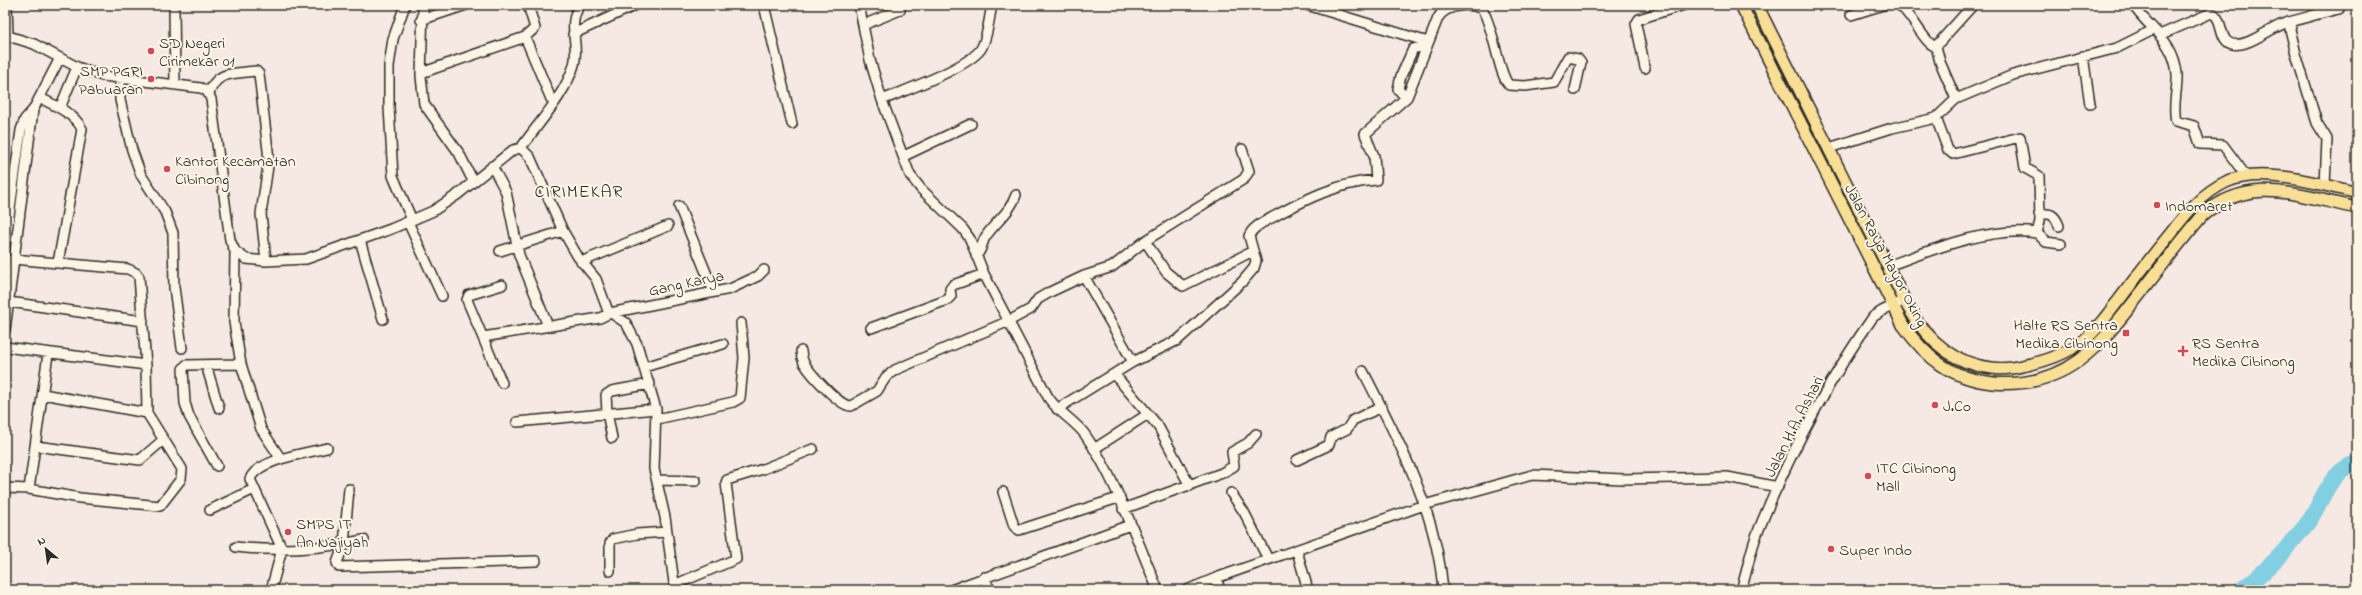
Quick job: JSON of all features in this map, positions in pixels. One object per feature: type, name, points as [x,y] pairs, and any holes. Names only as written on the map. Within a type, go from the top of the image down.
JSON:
[{"type":"main road","name":"Jalan Raya Mayor Oking","points":[[1741,5],[1892,307],[1919,347],[1939,365],[1958,375],[1981,381],[2004,384],[2045,378],[2076,364],[2106,339],[2193,227],[2209,210],[2221,202],[2248,191],[2264,190],[2357,208]]},
{"type":"main road","name":"Jalan Raya Mayor Oking","points":[[1758,5],[1905,300],[1918,323],[1928,336],[1943,350],[1964,362],[1983,367],[2008,369],[2041,362],[2062,354],[2087,338],[2096,329],[2177,225],[2200,200],[2226,182],[2246,176],[2285,178],[2325,185],[2357,193]]},
{"type":"main road","points":[[1803,129],[1816,123]]},
{"type":"street","points":[[7,5],[6,36],[34,44],[82,69],[103,76],[120,80],[201,88],[209,94]]},
{"type":"street","points":[[174,5],[175,85]]},
{"type":"street","points":[[405,5],[393,39],[389,66],[389,107],[393,176],[410,221],[442,296]]},
{"type":"street","points":[[423,5],[421,20],[421,73],[424,104],[459,153],[473,181]]},
{"type":"street","points":[[421,20],[466,5]]},
{"type":"street","points":[[421,73],[525,37],[535,28],[528,5]]},
{"type":"street","points":[[235,251],[246,259],[266,261],[306,259],[410,221],[446,203],[508,153],[520,148],[570,76],[575,60],[573,34],[574,13],[580,5]]},
{"type":"street","points":[[573,34],[636,5]]},
{"type":"street","points":[[764,5],[792,124]]},
{"type":"street","points":[[859,5],[870,60],[882,100],[914,182],[963,229],[970,239],[984,274],[1057,409],[1085,434],[1094,449],[1123,509],[1158,590]]},
{"type":"street","points":[[882,100],[952,69],[980,50],[984,44],[992,5]]},
{"type":"street","points":[[1308,5],[1428,44]]},
{"type":"street","points":[[1645,68],[1636,24],[1639,19],[1684,5]]},
{"type":"street","points":[[1851,15],[1883,5]]},
{"type":"street","points":[[1899,5],[1907,10],[1929,43],[1936,46]]},
{"type":"street","points":[[1936,46],[1973,5]]},
{"type":"street","points":[[2133,5],[2166,40],[2175,64],[2177,74],[2176,121],[2194,126],[2200,144],[2223,145],[2246,176]]},
{"type":"street","points":[[1057,409],[1133,362],[1178,340],[1243,281],[1254,268],[1256,261],[1249,236],[1256,228],[1307,198],[1352,182],[1376,180],[1374,156],[1365,134],[1406,98],[1442,12],[1457,7],[1474,6],[1482,8],[1486,14],[1505,79],[1509,85],[1525,86],[1554,82],[1568,57],[1578,60],[1581,63],[1575,90]]},
{"type":"street","points":[[1829,148],[1899,126],[1936,118],[1956,99],[2026,70],[2117,48],[2211,12],[2217,17],[2225,40],[2231,44],[2249,41],[2288,22],[2293,22],[2313,9],[2340,9]]},
{"type":"street","points":[[863,25],[900,10]]},
{"type":"street","points":[[2293,22],[2290,29],[2316,123],[2327,139],[2325,185]]},
{"type":"street","points":[[525,37],[551,99]]},
{"type":"street","points":[[1406,98],[1398,89],[1401,76],[1413,49],[1428,44]]},
{"type":"street","points":[[1936,46],[1940,62],[1956,99]]},
{"type":"street","points":[[2083,56],[2090,104]]},
{"type":"street","points":[[5,245],[20,130],[25,119],[34,110],[60,58]]},
{"type":"street","points":[[60,108],[82,69]]},
{"type":"street","points":[[266,261],[262,214],[269,159],[259,74],[256,71],[223,75],[214,82],[209,94],[230,240],[235,251],[234,322],[241,364],[261,430],[281,459]]},
{"type":"street","points":[[120,80],[120,100],[132,150],[141,175],[165,212],[172,229],[174,287],[182,348]]},
{"type":"street","points":[[40,98],[60,108],[78,122],[82,129],[58,263]]},
{"type":"street","points":[[5,330],[13,259],[34,110]]},
{"type":"street","points":[[1936,118],[1948,150],[1953,154],[2020,137],[2025,168],[2039,176],[2040,221],[2037,233]]},
{"type":"street","points":[[904,156],[971,124]]},
{"type":"street","points":[[520,148],[533,161],[563,231],[581,262],[596,279],[610,313],[624,321],[631,330],[650,384],[657,414],[654,464],[667,532],[675,589],[736,559],[737,551],[726,483],[728,480],[763,470],[813,449]]},
{"type":"street","points":[[801,351],[804,364],[823,385],[842,404],[852,406],[877,391],[886,377],[896,370],[1009,321],[1032,308],[1039,298],[1084,276],[1112,267],[1145,241],[1246,176],[1249,168],[1242,149]]},
{"type":"street","points":[[492,166],[506,192],[517,244],[525,271],[548,326]]},
{"type":"street","points":[[976,256],[982,250],[986,236],[1011,208],[1016,195]]},
{"type":"street","points":[[679,206],[714,292]]},
{"type":"street","points":[[2039,214],[2052,214],[2056,217],[2059,226]]},
{"type":"street","points":[[581,262],[668,226]]},
{"type":"street","points":[[500,251],[517,244],[563,231]]},
{"type":"street","points":[[1888,266],[1930,251],[1976,239],[2009,233],[2037,233],[2046,242],[2061,244]]},
{"type":"street","points":[[360,240],[383,319]]},
{"type":"street","points":[[1145,241],[1166,272],[1182,286],[1253,251]]},
{"type":"street","points":[[5,488],[29,489],[160,506],[182,475],[182,469],[147,412],[144,321],[140,284],[136,273],[128,269],[13,259]]},
{"type":"street","name":"Gang Karya","points":[[483,337],[595,319],[610,313],[714,292],[742,285],[758,276],[764,270]]},
{"type":"street","points":[[871,328],[948,300],[951,296],[950,289],[953,285],[984,274]]},
{"type":"street","points":[[1084,276],[1133,362]]},
{"type":"street","points":[[502,286],[472,294],[467,298],[502,383]]},
{"type":"street","name":"Jalan H.A. Ashari","points":[[1741,590],[1757,536],[1778,487],[1818,408],[1867,326],[1877,313],[1905,300]]},
{"type":"street","points":[[9,302],[144,321]]},
{"type":"street","points":[[517,422],[607,412],[657,414],[733,402],[740,398],[744,358],[741,323]]},
{"type":"street","points":[[644,367],[723,344]]},
{"type":"street","points":[[5,346],[48,354],[146,365]]},
{"type":"street","points":[[29,489],[48,354]]},
{"type":"street","points":[[217,466],[193,424],[185,403],[184,366],[241,364]]},
{"type":"street","points":[[206,365],[220,408]]},
{"type":"street","points":[[1363,370],[1382,408],[1424,504],[1441,565],[1443,590]]},
{"type":"street","points":[[1114,374],[1148,414],[1167,440],[1190,486]]},
{"type":"street","points":[[612,438],[605,399],[608,394],[650,384]]},
{"type":"street","points":[[43,394],[147,412]]},
{"type":"street","points":[[1297,460],[1329,445],[1332,436],[1347,429],[1350,422],[1382,408]]},
{"type":"street","points":[[1094,449],[1148,414]]},
{"type":"street","points":[[1123,509],[1190,486],[1222,473],[1234,466],[1232,452],[1248,443],[1256,434]]},
{"type":"street","points":[[36,446],[140,460],[163,440]]},
{"type":"street","points":[[271,590],[282,549],[250,479],[252,473],[281,459],[327,448]]},
{"type":"street","points":[[1187,590],[1268,559],[1297,551],[1424,504],[1532,475],[1629,480],[1726,478],[1778,487]]},
{"type":"street","points":[[657,480],[696,481]]},
{"type":"street","points":[[210,510],[254,489]]},
{"type":"street","points":[[349,489],[344,544],[338,563],[339,567],[343,568],[384,564],[442,565],[536,561]]},
{"type":"street","points":[[1003,492],[1014,526],[1019,530],[1118,498]]},
{"type":"street","points":[[1231,493],[1244,512],[1268,559]]},
{"type":"street","points":[[951,590],[1130,525]]},
{"type":"street","points":[[610,571],[610,543],[613,539],[637,534],[667,532]]},
{"type":"street","points":[[236,547],[273,551],[282,549],[305,550],[364,540]]},
{"type":"street","points":[[1297,551],[1308,590]]},
{"type":"street","points":[[984,577],[990,590]]},
{"type":"street","points":[[1216,578],[1220,590]]},
{"type":"waterway","points":[[2241,590],[2268,568],[2299,534],[2312,517],[2332,480],[2347,467],[2357,463]]},
{"type":"place","name":"SD Negeri Cirimekar 01","points":[[151,51]]},
{"type":"place","name":"SMP PGRI Pabuaran","points":[[151,79]]},
{"type":"place","name":"Kantor Kecamatan Cibinong","points":[[167,169]]},
{"type":"place","name":"Indomaret","points":[[2157,205]]},
{"type":"place","name":"Halte RS Sentra Medika Cibinong","points":[[2126,333]]},
{"type":"place","name":"RS Sentra Medika Cibinong","points":[[2183,351]]},
{"type":"place","name":"J.Co","points":[[1935,405]]},
{"type":"place","name":"ITC Cibinong Mall","points":[[1868,476]]},
{"type":"place","name":"SMPS IT An Najiyah","points":[[288,532]]},
{"type":"place","name":"Super Indo","points":[[1831,549]]},
{"type":"district","name":"CIRIMEKAR","points":[[579,191]]}]
